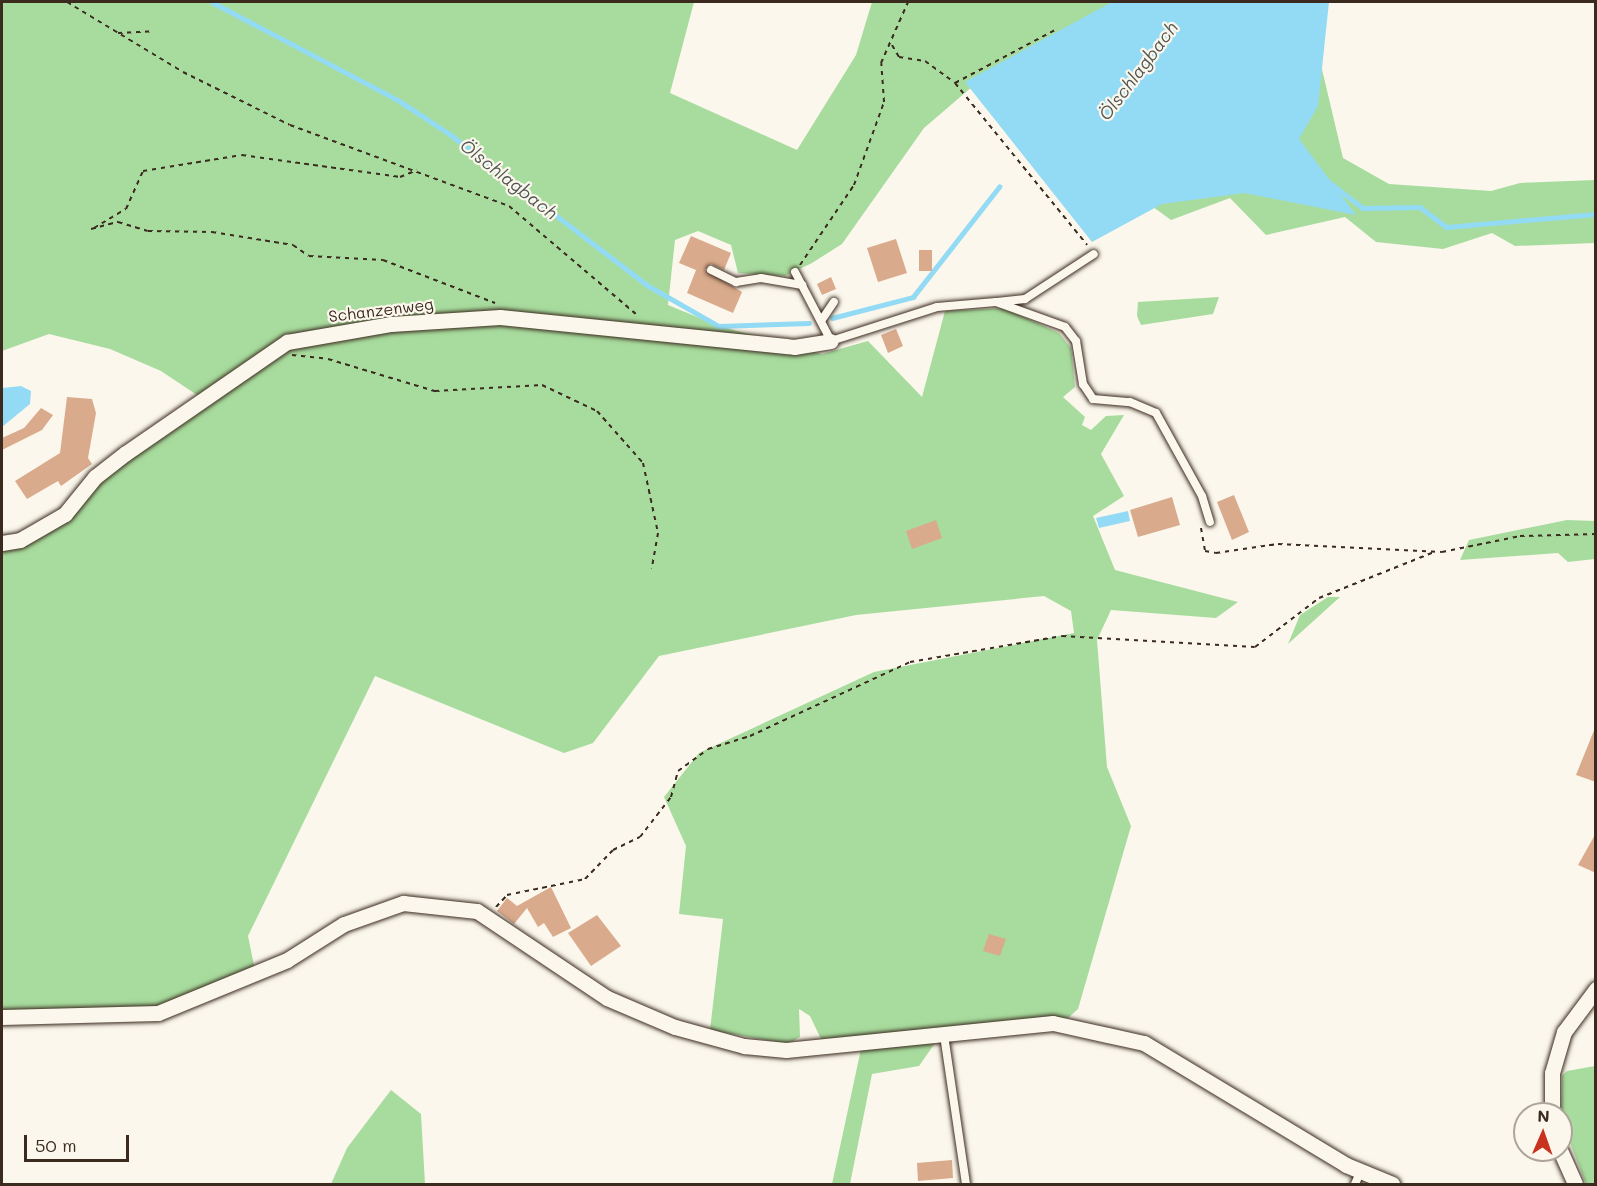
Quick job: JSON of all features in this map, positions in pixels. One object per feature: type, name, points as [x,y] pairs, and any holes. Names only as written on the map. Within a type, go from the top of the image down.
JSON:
[{"type":"street","name":"Schanzenweg","points":[[2,543],[21,540],[65,514],[95,477],[126,453],[287,342],[391,324],[500,317],[656,330],[794,347],[831,340]]},
{"type":"street","points":[[2,1017],[158,1013],[287,960],[344,924],[403,903],[477,911],[607,998],[675,1027],[744,1046],[786,1050],[1053,1023],[1144,1042],[1358,1179],[1392,1185]]},
{"type":"street","points":[[1552,1102],[1552,1073],[1564,1032],[1596,989]]},
{"type":"street","points":[[1565,1162],[1575,1185]]},
{"type":"lane","points":[[795,272],[831,340],[937,307],[1025,299],[1094,254]]},
{"type":"lane","points":[[711,270],[736,282],[761,278],[802,285]]},
{"type":"lane","points":[[821,321],[834,302]]},
{"type":"lane","points":[[996,302],[1065,327],[1076,341],[1083,384],[1093,399],[1130,402],[1156,413],[1202,496],[1210,522]]},
{"type":"lane","points":[[944,1035],[966,1185]]},
{"type":"path","points":[[67,2],[118,33],[290,124],[509,206],[656,330]]},
{"type":"path","points":[[795,272],[854,185],[884,102],[881,63],[892,45],[908,2]]},
{"type":"path","points":[[955,83],[1057,29]]},
{"type":"path","points":[[118,33],[153,32]]},
{"type":"path","points":[[892,45],[899,57],[925,60],[955,83],[1094,254]]},
{"type":"path","points":[[417,170],[400,177],[242,155],[143,171],[126,209],[91,229],[118,222],[148,231],[212,232],[293,245],[309,256],[383,260],[425,280],[469,289],[498,304],[500,317]]},
{"type":"path","points":[[279,348],[296,358],[328,359],[400,379],[413,388],[458,392],[542,385],[597,411],[643,463],[658,532],[652,568]]},
{"type":"path","points":[[1210,522],[1197,530],[1205,551],[1216,553],[1278,544],[1434,552]]},
{"type":"path","points":[[488,918],[507,895],[579,882],[613,850],[625,848],[662,811],[675,789],[678,771],[708,749],[750,736],[910,662],[1062,636],[1255,647],[1319,598],[1434,552],[1520,536],[1596,534]]},
{"type":"green space","points":[[2,2],[694,2],[670,93],[797,150],[856,55],[872,2],[1120,2],[994,68],[924,128],[842,244],[812,263],[785,276],[738,273],[731,245],[698,231],[675,240],[668,305],[719,326],[822,354],[868,341],[922,397],[945,311],[1004,308],[1059,333],[1071,348],[1075,387],[1063,397],[1085,417],[1082,425],[1091,430],[1106,416],[1124,415],[1101,454],[1124,496],[1093,516],[1115,570],[1238,602],[1216,618],[1111,610],[1097,640],[1107,767],[1131,826],[1078,1009],[1068,1018],[821,1039],[810,1016],[799,1009],[800,1037],[788,1044],[710,1030],[723,919],[679,914],[686,846],[664,797],[699,753],[874,672],[1074,633],[1071,611],[1044,596],[856,615],[659,656],[593,743],[564,753],[375,676],[248,936],[256,975],[158,1014],[2,1017],[2,544],[19,543],[203,399],[161,371],[110,349],[49,334],[2,351]]},
{"type":"green space","points":[[1316,44],[1343,158],[1389,184],[1491,191],[1520,183],[1595,180],[1595,243],[1515,246],[1492,233],[1443,249],[1376,242],[1345,217],[1266,235],[1230,198],[1171,220],[1149,204]]},
{"type":"green space","points":[[1219,297],[1213,314],[1141,325],[1137,316],[1138,302]]},
{"type":"green space","points":[[1567,520],[1595,521],[1595,559],[1568,562],[1558,553],[1460,560],[1469,540]]},
{"type":"green space","points":[[1328,597],[1340,597],[1288,644],[1300,615]]},
{"type":"green space","points":[[935,1043],[919,1066],[872,1074],[850,1184],[832,1184],[861,1049]]},
{"type":"green space","points":[[1595,1066],[1595,1184],[1586,1184],[1573,1150],[1573,1102],[1561,1102],[1562,1076],[1567,1071]]},
{"type":"green space","points":[[391,1090],[421,1114],[425,1184],[331,1184],[347,1148]]},
{"type":"water","points":[[1112,2],[1329,2],[1318,106],[1299,139],[1356,215],[1244,193],[1162,204],[1092,242],[965,82]]},
{"type":"water","points":[[21,386],[31,391],[30,404],[2,427],[2,388]]},
{"type":"water","points":[[1128,511],[1130,521],[1099,528],[1096,518]]},
{"type":"building","points":[[691,236],[731,253],[724,270],[711,264],[705,270],[742,292],[733,313],[687,293],[696,270],[679,263]]},
{"type":"building","points":[[896,239],[907,273],[878,282],[867,248]]},
{"type":"building","points":[[919,250],[932,250],[932,271],[919,271]]},
{"type":"building","points":[[831,277],[836,289],[822,295],[817,284]]},
{"type":"building","points":[[896,329],[903,346],[888,353],[881,335]]},
{"type":"building","points":[[67,397],[92,399],[96,413],[88,458],[92,464],[61,486],[58,481],[27,499],[15,481],[60,453]]},
{"type":"building","points":[[41,408],[53,415],[42,430],[2,450],[2,438],[24,428]]},
{"type":"building","points":[[1234,495],[1249,532],[1232,540],[1217,502]]},
{"type":"building","points":[[1172,497],[1180,525],[1138,537],[1130,510]]},
{"type":"building","points":[[936,520],[942,538],[912,549],[906,531]]},
{"type":"building","points":[[1596,728],[1596,782],[1576,775]]},
{"type":"building","points":[[1596,833],[1596,873],[1578,865]]},
{"type":"building","points":[[551,887],[571,928],[553,937],[544,923],[538,927],[527,908],[514,924],[497,911],[507,898],[517,906]]},
{"type":"building","points":[[597,915],[621,946],[591,966],[568,933]]},
{"type":"building","points":[[989,934],[1006,939],[1000,956],[983,951]]},
{"type":"building","points":[[952,1160],[953,1178],[918,1181],[917,1163]]},
{"type":"waterway","name":"Ölschlagbach","points":[[212,2],[398,100],[451,135],[647,285],[719,326],[809,323]]},
{"type":"waterway","name":"Ölschlagbach","points":[[1329,182],[1363,208],[1420,207],[1447,227],[1596,214]]},
{"type":"waterway","name":"Ölschlagbach","points":[[832,318],[913,297],[999,187]]}]
